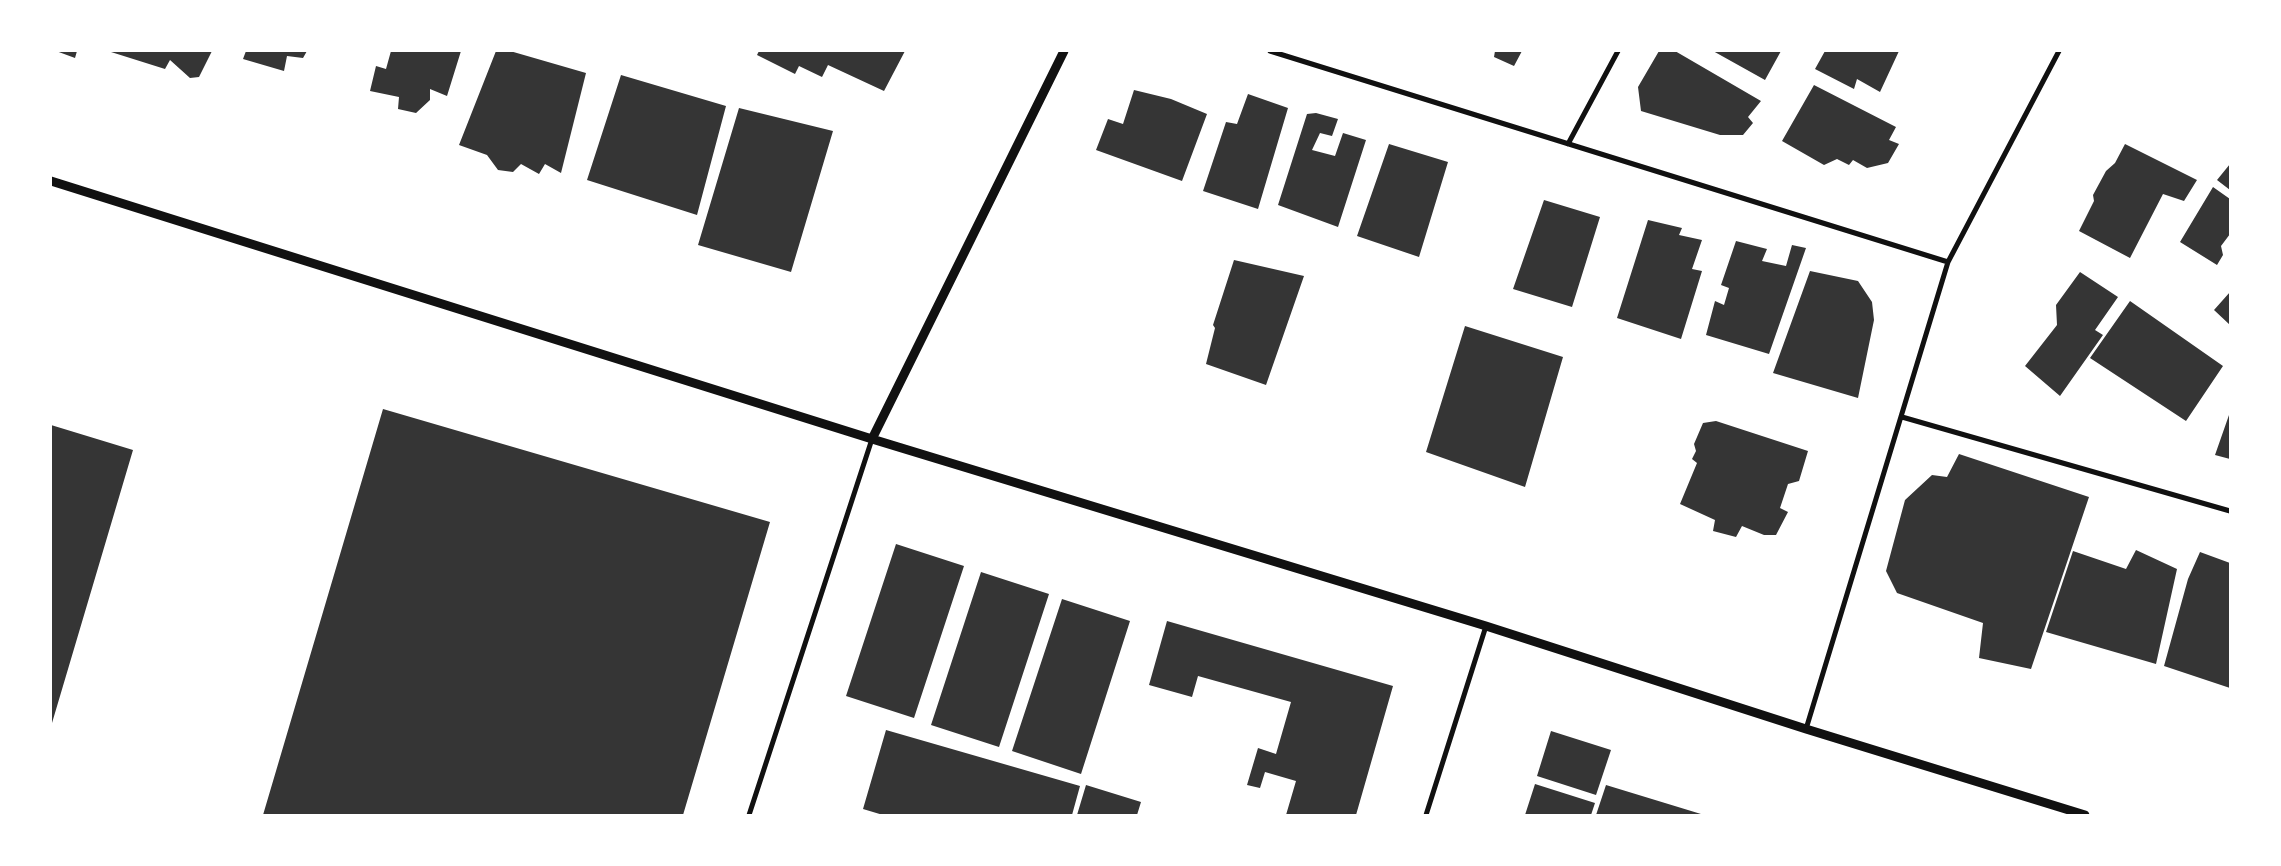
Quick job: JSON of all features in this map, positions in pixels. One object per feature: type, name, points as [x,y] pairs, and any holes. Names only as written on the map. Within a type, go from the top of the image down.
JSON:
[{"type":"street","points":[[749,815],[872,439],[1064,51]]},
{"type":"street","points":[[1270,51],[1948,262]]},
{"type":"street","points":[[1568,144],[1618,51]]},
{"type":"street","points":[[1806,729],[1948,262],[2059,51]]},
{"type":"street","points":[[51,181],[872,439],[1486,626],[1806,729],[2085,815]]},
{"type":"street","points":[[1902,416],[2230,511]]},
{"type":"street","points":[[1426,815],[1486,626]]},
{"type":"building","points":[[56,51],[77,51],[75,58]]},
{"type":"building","points":[[212,51],[199,77],[190,78],[170,60],[165,69],[111,52]]},
{"type":"building","points":[[246,51],[307,51],[303,58],[287,56],[284,71],[243,59]]},
{"type":"building","points":[[391,51],[461,51],[447,96],[430,89],[430,100],[416,113],[398,109],[399,97],[370,91],[376,66],[386,69]]},
{"type":"building","points":[[496,51],[510,51],[586,73],[561,173],[545,164],[539,174],[521,164],[513,172],[498,170],[487,155],[459,145]]},
{"type":"building","points":[[759,51],[905,51],[884,91],[828,65],[822,77],[799,66],[795,74],[757,55]]},
{"type":"building","points":[[1495,51],[1522,51],[1514,66],[1494,57]]},
{"type":"building","points":[[1659,51],[1675,51],[1761,101],[1748,117],[1753,123],[1743,135],[1720,135],[1641,111],[1638,87]]},
{"type":"building","points":[[1713,51],[1781,51],[1765,80]]},
{"type":"building","points":[[1825,51],[1899,51],[1880,92],[1857,79],[1854,89],[1815,69]]},
{"type":"building","points":[[621,75],[726,106],[697,215],[587,180]]},
{"type":"building","points":[[1814,85],[1896,127],[1889,140],[1899,144],[1888,163],[1867,168],[1853,160],[1849,165],[1837,159],[1824,165],[1782,141]]},
{"type":"building","points":[[1134,90],[1171,99],[1207,114],[1182,181],[1096,150],[1108,119],[1123,124]]},
{"type":"building","points":[[1248,94],[1288,108],[1258,209],[1203,191],[1226,122],[1237,124]]},
{"type":"building","points":[[739,108],[833,131],[791,272],[698,245]]},
{"type":"building","points":[[1316,113],[1338,119],[1332,136],[1320,133],[1312,150],[1335,156],[1343,133],[1366,140],[1338,227],[1278,205],[1307,114]]},
{"type":"building","points":[[1389,144],[1448,162],[1419,257],[1357,236]]},
{"type":"building","points":[[2125,144],[2197,180],[2184,201],[2163,194],[2130,258],[2079,231],[2094,201],[2093,195],[2106,171],[2115,163]]},
{"type":"building","points":[[2230,164],[2230,190],[2217,180]]},
{"type":"building","points":[[2213,187],[2230,199],[2230,234],[2221,246],[2223,255],[2217,265],[2180,242]]},
{"type":"building","points":[[1544,200],[1600,217],[1572,307],[1513,289]]},
{"type":"building","points":[[1648,220],[1682,228],[1679,235],[1702,240],[1692,269],[1702,271],[1681,339],[1617,318]]},
{"type":"building","points":[[1736,241],[1767,249],[1762,261],[1786,266],[1792,245],[1806,248],[1769,354],[1706,335],[1715,301],[1724,305],[1729,288],[1721,285]]},
{"type":"building","points":[[1234,260],[1304,276],[1266,385],[1206,364],[1215,328],[1213,325]]},
{"type":"building","points":[[1810,271],[1858,281],[1872,302],[1874,320],[1858,398],[1773,373]]},
{"type":"building","points":[[2080,272],[2118,297],[2095,330],[2103,335],[2060,396],[2025,366],[2057,325],[2056,305]]},
{"type":"building","points":[[2230,292],[2230,325],[2214,310]]},
{"type":"building","points":[[2130,301],[2223,366],[2186,421],[2090,358]]},
{"type":"building","points":[[1465,326],[1563,357],[1525,487],[1426,452]]},
{"type":"building","points":[[383,409],[770,522],[683,815],[263,815]]},
{"type":"building","points":[[2230,415],[2230,459],[2215,455]]},
{"type":"building","points":[[1716,421],[1808,451],[1799,481],[1788,484],[1780,508],[1788,512],[1776,535],[1764,535],[1742,526],[1736,537],[1713,531],[1715,520],[1680,504],[1697,463],[1692,459],[1696,451],[1694,444],[1703,423]]},
{"type":"building","points":[[51,425],[133,450],[52,723],[51,723]]},
{"type":"building","points":[[1959,454],[2089,497],[2031,669],[1979,658],[1983,623],[1897,593],[1886,571],[1905,500],[1932,475],[1947,477]]},
{"type":"building","points":[[896,544],[964,566],[914,718],[846,696]]},
{"type":"building","points":[[2136,550],[2177,569],[2156,664],[2046,632],[2073,551],[2126,569]]},
{"type":"building","points":[[2200,552],[2230,563],[2230,688],[2164,666],[2188,579]]},
{"type":"building","points":[[981,572],[1049,594],[999,747],[931,725]]},
{"type":"building","points":[[1062,599],[1130,621],[1081,774],[1012,751]]},
{"type":"building","points":[[1167,621],[1393,686],[1356,815],[1286,815],[1296,781],[1265,772],[1260,788],[1247,785],[1258,748],[1276,754],[1291,702],[1198,676],[1192,697],[1149,685]]},
{"type":"building","points":[[886,730],[1080,786],[1072,815],[883,815],[863,809]]},
{"type":"building","points":[[1551,731],[1611,750],[1596,795],[1537,776]]},
{"type":"building","points":[[1535,784],[1595,803],[1591,815],[1525,815]]},
{"type":"building","points":[[1086,785],[1141,802],[1137,815],[1077,815]]},
{"type":"building","points":[[1606,785],[1701,814],[1701,815],[1596,815]]}]
